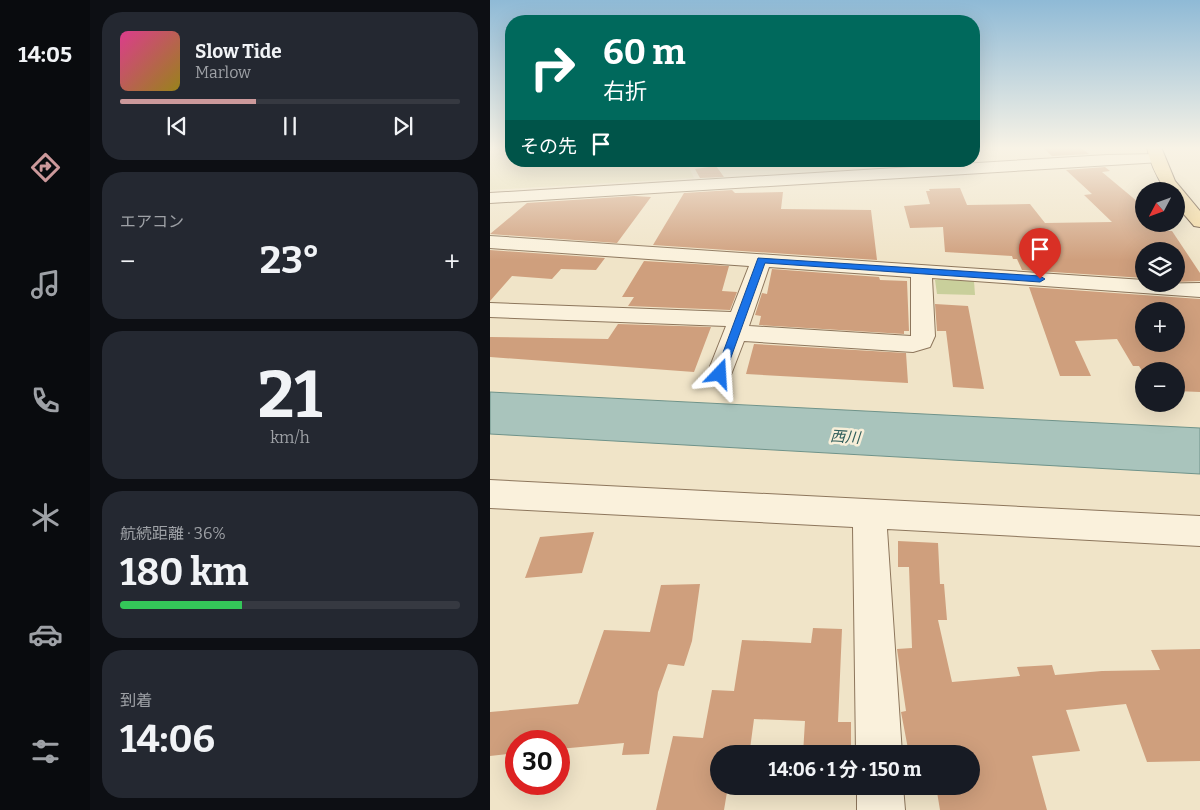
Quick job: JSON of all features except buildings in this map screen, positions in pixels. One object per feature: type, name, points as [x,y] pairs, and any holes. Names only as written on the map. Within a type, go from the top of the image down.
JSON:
[{"type":"main road","points":[[1185,205],[1200,222]]},
{"type":"street","points":[[490,198],[704,185]]},
{"type":"street","points":[[490,242],[1200,290]]},
{"type":"street","points":[[720,374],[761,260]]},
{"type":"street","points":[[490,310],[738,326],[914,344],[920,341],[923,336],[921,271]]},
{"type":"street","points":[[490,494],[1200,531]]},
{"type":"street","points":[[869,514],[879,745]]},
{"type":"street","points":[[880,795],[881,810]]},
{"type":"shaded area","points":[[490,185],[578,185],[490,190]]},
{"type":"green space","points":[[935,280],[974,281],[975,295],[937,294]]},
{"type":"water","name":"西川","points":[[490,392],[1200,428],[1200,474],[490,434]]},
{"type":"route","points":[[720,374],[761,260],[1040,279]]}]
